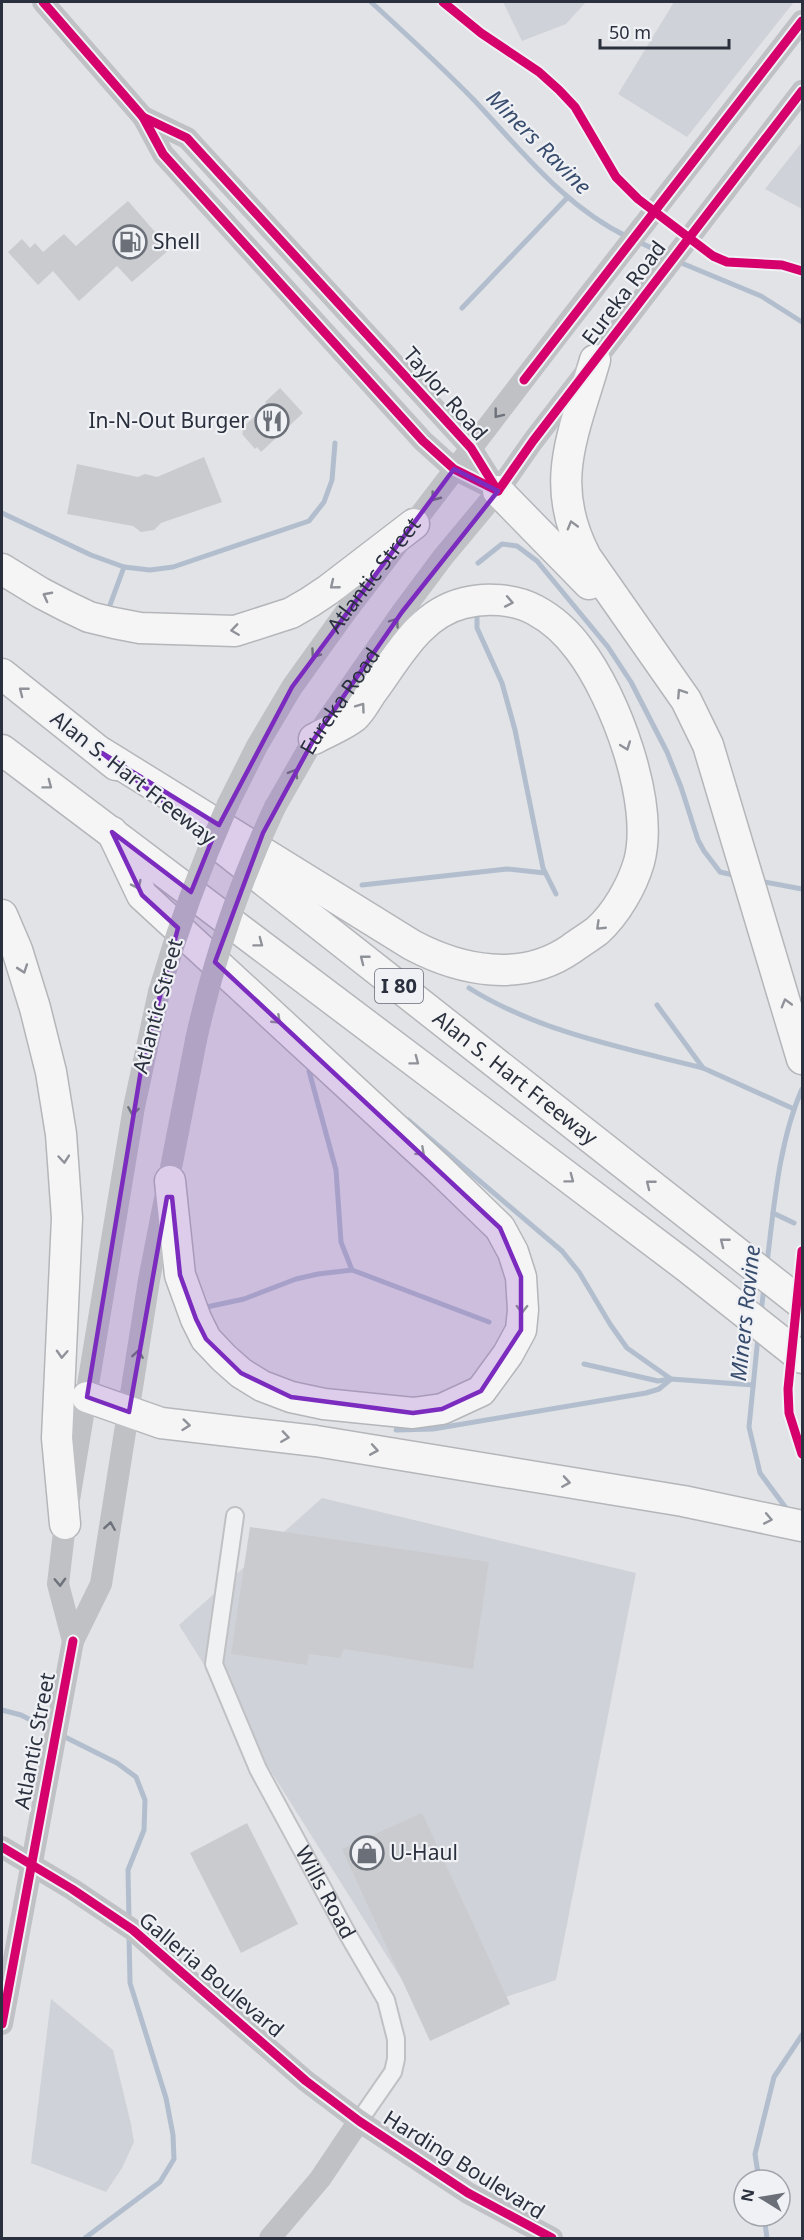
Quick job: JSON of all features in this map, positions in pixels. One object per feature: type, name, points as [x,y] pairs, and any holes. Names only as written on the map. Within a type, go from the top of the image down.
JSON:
[{"type":"highway","points":[[595,360],[567,455],[565,477],[570,517],[576,538],[586,557],[686,699],[708,745],[726,798],[802,1059]]},
{"type":"highway","points":[[498,491],[648,644]]},
{"type":"highway","points":[[2,569],[41,593],[89,617],[140,628],[235,631],[291,613],[310,602],[414,524]]},
{"type":"highway","points":[[102,753],[412,945],[437,958],[462,966],[490,970],[514,970],[539,964],[561,955],[597,930],[612,914],[633,878],[639,861],[643,835],[643,813],[632,762],[618,724],[579,649],[562,630],[533,608],[499,600],[480,600],[463,603],[433,617],[418,628],[354,717],[314,739]]},
{"type":"highway","name":"Alan S. Hart Freeway","points":[[2,674],[802,1304]]},
{"type":"highway","name":"I 80","points":[[2,750],[687,1267],[802,1358]]},
{"type":"highway","points":[[112,832],[142,895],[500,1228],[513,1252],[521,1277],[523,1310],[520,1330],[508,1354],[481,1391],[442,1409],[412,1413],[324,1404],[291,1397],[262,1386],[241,1373],[224,1358],[206,1339],[196,1319],[180,1275],[170,1181]]},
{"type":"highway","points":[[2,915],[17,950],[36,1008],[62,1134],[67,1230],[57,1438],[65,1524]]},
{"type":"highway","points":[[87,1397],[160,1423],[316,1441],[683,1501],[802,1526]]},
{"type":"main road","name":"Taylor Road","points":[[43,2],[143,117],[163,154],[415,433],[454,469],[498,491]]},
{"type":"main road","name":"Eureka Road","points":[[471,448],[802,21]]},
{"type":"main road","name":"Eureka Road","points":[[170,1181],[196,1040],[220,942],[238,893],[275,807],[314,739],[443,557],[498,491],[595,360],[802,91]]},
{"type":"main road","name":"Taylor Road","points":[[143,117],[187,138],[471,448],[498,491]]},
{"type":"main road","name":"Atlantic Street","points":[[73,1641],[58,1584],[65,1524],[138,1086],[159,992],[173,944],[204,858],[257,746],[292,687],[471,448]]},
{"type":"main road","name":"Atlantic Street","points":[[2,2024],[73,1641],[101,1584],[149,1280],[170,1181]]},
{"type":"main road","name":"Galleria Boulevard","points":[[2,1847],[72,1889],[124,1924],[306,2081],[359,2121]]},
{"type":"main road","name":"Wills Road","points":[[270,2238],[320,2179],[359,2121]]},
{"type":"main road","name":"Harding Boulevard","points":[[359,2121],[468,2193],[552,2238]]},
{"type":"street","name":"Wills Road","points":[[235,1516],[214,1664],[258,1769],[386,2000],[396,2039],[396,2059],[393,2072],[359,2121]]},
{"type":"highlighted area","points":[[454,469],[498,491],[402,612],[314,739],[263,833],[215,962],[500,1228],[521,1277],[521,1330],[481,1391],[442,1409],[413,1413],[291,1397],[241,1373],[206,1339],[196,1319],[180,1275],[172,1197],[167,1197],[129,1412],[87,1397],[142,1064],[178,928],[142,895],[112,832],[191,892],[212,840],[102,753],[219,825],[292,687]]},
{"type":"shaded area","points":[[503,2],[586,2],[566,24],[522,41]]},
{"type":"shaded area","points":[[674,2],[794,2],[687,137],[618,94]]},
{"type":"shaded area","points":[[802,142],[802,209],[765,189]]},
{"type":"shaded area","points":[[322,1498],[636,1573],[556,1980],[429,2023],[179,1625]]},
{"type":"shaded area","points":[[51,1999],[113,2050],[134,2142],[122,2168],[106,2192],[31,2163]]},
{"type":"building","points":[[128,201],[170,249],[132,282],[117,266],[79,301],[53,271],[38,285],[8,252],[22,239],[30,248],[35,243],[43,252],[64,234],[76,246]]},
{"type":"building","name":"In-N-Out Burger","points":[[280,388],[303,413],[261,452],[257,447],[255,449],[242,434],[241,429],[267,405],[265,402]]},
{"type":"building","points":[[204,457],[222,502],[161,523],[154,530],[141,532],[133,526],[67,514],[77,464],[138,477],[145,474],[157,477]]},
{"type":"building","points":[[250,1527],[489,1562],[473,1669],[344,1649],[340,1658],[309,1654],[307,1665],[231,1654]]},
{"type":"building","points":[[422,1813],[510,2004],[430,2041],[342,1849]]},
{"type":"building","points":[[247,1823],[298,1924],[241,1953],[190,1853]]},
{"type":"waterway","name":"Miners Ravine","points":[[371,2],[462,87],[564,194],[605,225],[628,237]]},
{"type":"waterway","points":[[462,308],[567,198]]},
{"type":"waterway","name":"Miners Ravine","points":[[639,242],[668,256]]},
{"type":"waterway","name":"Miners Ravine","points":[[679,262],[761,296],[802,322]]},
{"type":"waterway","points":[[2,513],[91,555],[124,567],[150,570],[173,567],[309,521],[324,502],[332,480],[335,443]]},
{"type":"waterway","points":[[478,563],[502,544],[517,546],[537,561],[608,647],[631,682],[667,752],[704,851],[720,872],[738,876]]},
{"type":"waterway","points":[[110,605],[124,567]]},
{"type":"waterway","points":[[477,614],[477,628],[502,683],[515,730],[543,868],[556,894]]},
{"type":"waterway","points":[[362,885],[507,869],[545,873]]},
{"type":"waterway","points":[[759,881],[802,889]]},
{"type":"waterway","points":[[469,988],[496,1003],[553,1027],[613,1046],[703,1068]]},
{"type":"waterway","points":[[657,1005],[703,1068],[794,1109]]},
{"type":"waterway","points":[[309,1071],[336,1170],[341,1242],[352,1270],[489,1322]]},
{"type":"waterway","name":"Miners Ravine","points":[[767,1263],[783,1152],[794,1109],[802,1089]]},
{"type":"waterway","points":[[396,1430],[433,1429],[646,1393],[659,1389],[671,1379],[627,1348],[579,1272],[562,1251],[408,1120]]},
{"type":"waterway","points":[[773,1213],[794,1223]]},
{"type":"waterway","points":[[202,1308],[244,1299],[296,1279],[352,1270]]},
{"type":"waterway","name":"Miners Ravine","points":[[761,1313],[764,1287]]},
{"type":"waterway","name":"Miners Ravine","points":[[758,1337],[749,1427],[760,1473],[789,1512]]},
{"type":"waterway","points":[[584,1364],[658,1381],[671,1379],[753,1385]]},
{"type":"waterway","points":[[2,1710],[21,1715],[50,1730]]},
{"type":"waterway","points":[[61,1735],[117,1763],[136,1777],[145,1800],[144,1830],[128,1870],[129,1919]]},
{"type":"waterway","points":[[85,2238],[160,2182],[174,2159],[173,2135],[166,2098],[130,1983],[129,1935]]},
{"type":"waterway","name":"Miners Ravine","points":[[757,2168],[755,2154],[774,2077],[802,2035]]},
{"type":"waterway","name":"Miners Ravine","points":[[766,2228],[767,2238]]},
{"type":"cycle path","points":[[43,2],[143,117],[163,154],[423,441],[454,469],[498,491]]},
{"type":"cycle path","points":[[443,2],[481,33],[539,72],[559,90],[575,107],[616,177],[638,199],[713,256],[727,262],[782,265],[802,271]]},
{"type":"cycle path","points":[[524,380],[802,21]]},
{"type":"cycle path","points":[[498,491],[533,441],[802,91]]},
{"type":"cycle path","points":[[143,117],[187,138],[471,448],[497,490]]},
{"type":"cycle path","points":[[802,1251],[788,1389],[789,1413],[802,1454]]},
{"type":"cycle path","points":[[2,2024],[73,1641]]},
{"type":"cycle path","points":[[2,1847],[72,1889],[133,1930],[306,2081],[359,2121],[468,2193],[552,2238]]},
{"type":"place","name":"Shell","points":[[130,242]]},
{"type":"place","name":"In-N-Out Burger","points":[[272,421]]},
{"type":"place","name":"U-Haul","points":[[367,1853]]}]
